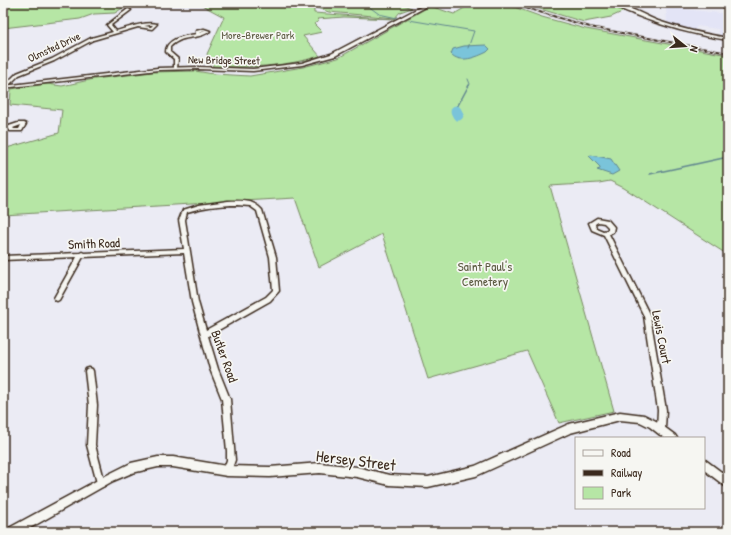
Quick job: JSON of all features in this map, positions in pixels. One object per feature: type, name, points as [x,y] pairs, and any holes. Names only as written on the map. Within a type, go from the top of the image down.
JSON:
[{"type":"main road","points":[[613,3],[651,21],[668,27],[728,39]]},
{"type":"street","name":"New Bridge Street","points":[[5,86],[175,68],[253,70],[309,62],[333,56],[431,3]]},
{"type":"street","points":[[115,32],[109,25],[129,10]]},
{"type":"street","name":"Olmsted Drive","points":[[5,86],[15,76],[22,72],[53,60],[84,42],[138,26]]},
{"type":"street","points":[[175,68],[176,60],[168,52],[168,48],[177,40],[198,34]]},
{"type":"street","points":[[3,129],[11,128]]},
{"type":"street","name":"Butler Road","points":[[204,335],[273,295],[277,286],[273,257],[259,210],[253,205],[246,204],[192,208],[185,211],[182,220],[194,302],[204,335],[226,399],[226,413],[231,451],[231,460],[227,470]]},
{"type":"street","name":"Lewis Court","points":[[606,233],[647,316],[662,410],[661,429]]},
{"type":"street","name":"Smith Road","points":[[3,258],[186,251]]},
{"type":"street","points":[[57,298],[82,254]]},
{"type":"street","points":[[89,371],[93,405],[91,445],[100,483]]},
{"type":"street","name":"Hersey Street","points":[[13,532],[100,483],[131,468],[158,462],[173,462],[227,470],[270,472],[320,468],[358,472],[389,480],[428,482],[476,470],[569,429],[614,418],[635,417],[661,429],[671,437]]},
{"type":"street","points":[[705,465],[728,483]]},
{"type":"shaded area","points":[[666,7],[728,14],[728,36],[720,35],[718,29],[697,26],[694,31],[667,25]]},
{"type":"green space","points":[[3,3],[130,3],[115,13],[94,14],[80,19],[3,28]]},
{"type":"green space","name":"More-Brewer Park","points":[[198,3],[397,3],[412,8],[400,12],[395,18],[329,12],[314,7],[314,13],[395,19],[344,17],[317,19],[319,21],[314,24],[322,32],[303,36],[320,56],[280,65],[226,67],[213,66],[207,54],[224,17]]},
{"type":"green space","name":"Saint Paul's Cemetery","points":[[473,3],[503,3],[542,17],[586,29],[728,55],[728,255],[624,188],[610,181],[550,186],[614,411],[559,423],[527,351],[428,379],[382,234],[319,267],[295,198],[3,215],[3,149],[59,133],[62,110],[10,105],[11,89],[47,84],[62,86],[94,79],[153,72],[195,71],[214,74],[250,76],[303,67],[338,58],[430,6],[454,14]]},
{"type":"green space","points":[[520,3],[607,3],[624,11],[611,17],[584,22]]},
{"type":"water","points":[[486,45],[490,49],[487,52],[469,59],[459,59],[451,54],[453,49],[464,46]]},
{"type":"water","points":[[591,155],[611,159],[619,171],[612,175],[597,170],[600,169],[600,167],[589,156]]},
{"type":"waterway","points":[[364,3],[379,14],[397,18]]},
{"type":"waterway","points":[[409,20],[474,31],[468,48]]},
{"type":"waterway","points":[[468,79],[470,84],[469,86]]},
{"type":"waterway","points":[[456,109],[469,85]]},
{"type":"waterway","points":[[456,111],[458,115]]},
{"type":"waterway","points":[[650,174],[728,157]]},
{"type":"railway","points":[[509,3],[590,27],[728,53]]}]
